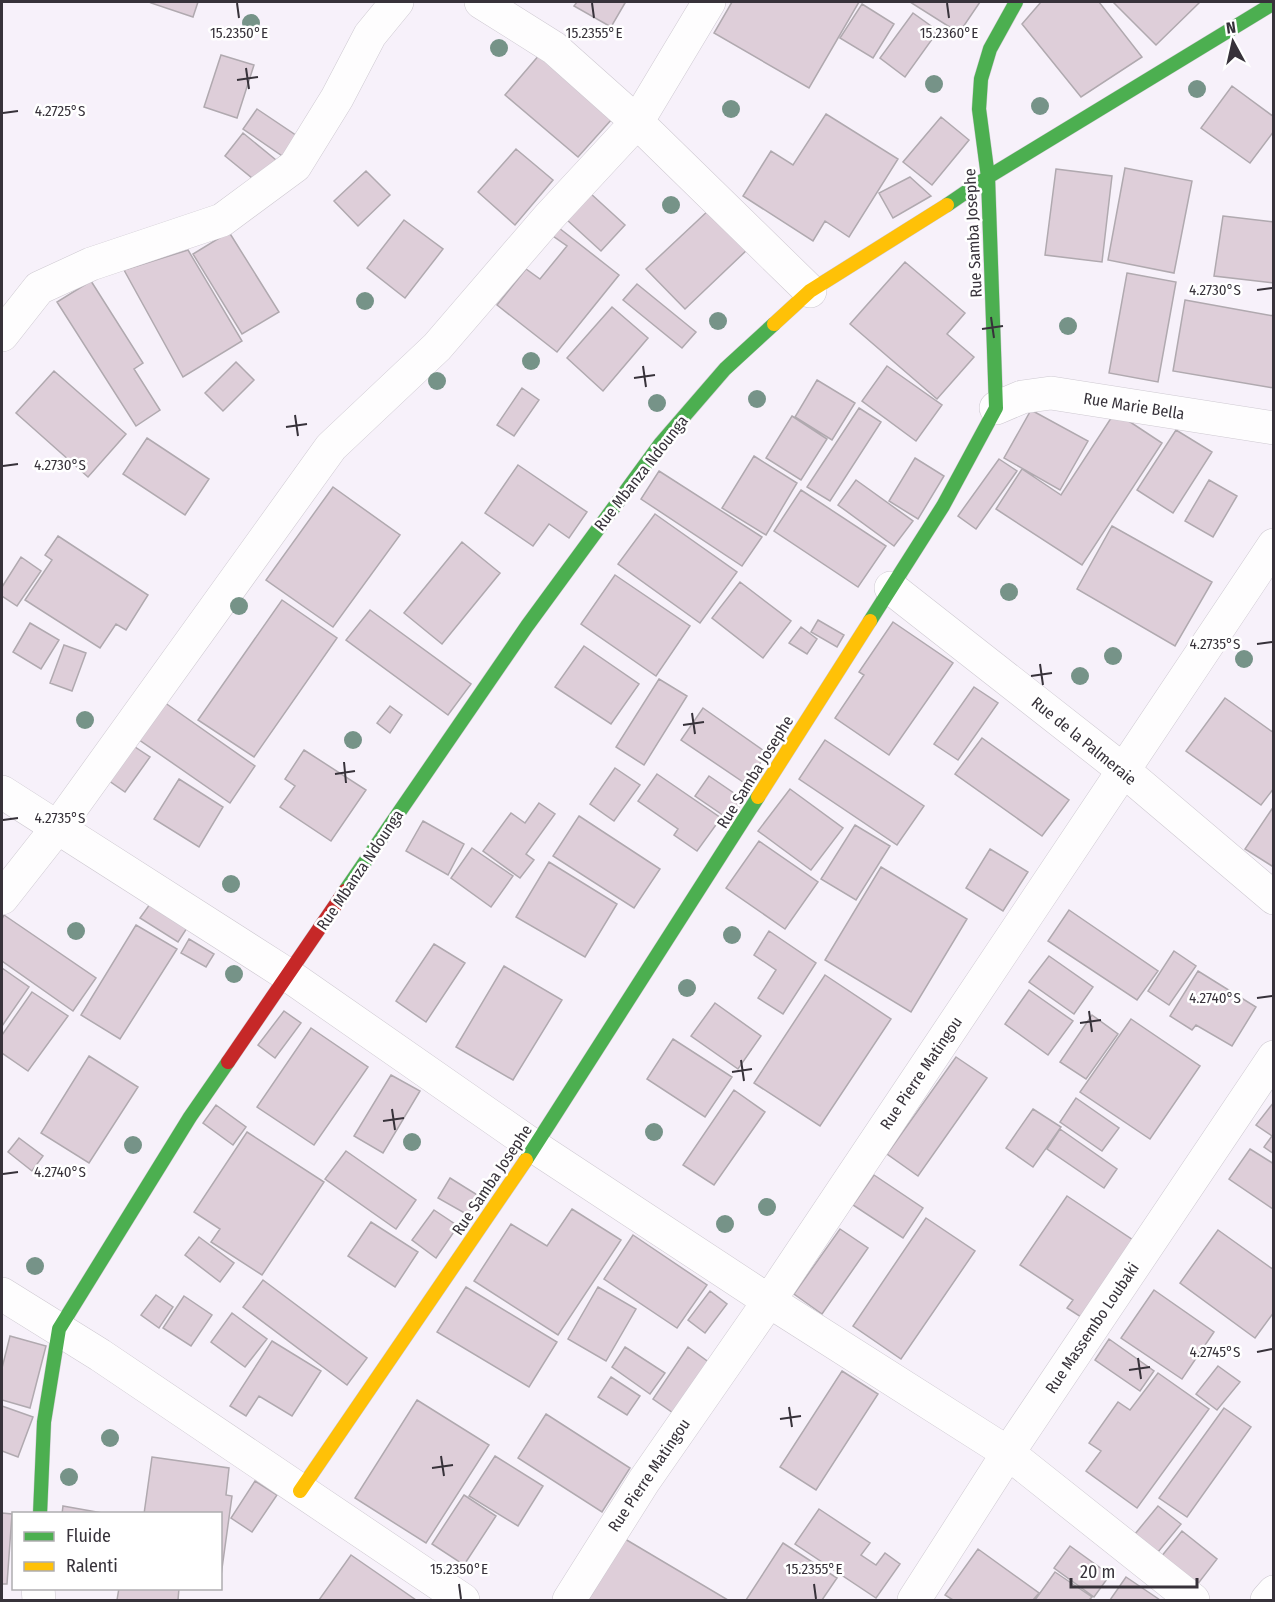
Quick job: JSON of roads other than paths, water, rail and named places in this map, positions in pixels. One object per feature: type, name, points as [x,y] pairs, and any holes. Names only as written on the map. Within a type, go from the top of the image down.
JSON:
[{"type":"street","points":[[2,336],[39,288],[91,264],[222,220],[295,166],[337,98],[370,35],[398,2]]},
{"type":"street","points":[[481,2],[554,48],[637,122],[810,291]]},
{"type":"street","points":[[2,898],[57,828],[331,447],[436,347],[548,218],[637,122],[709,2]]},
{"type":"street","name":"Rue Samba Josephe","points":[[300,1491],[536,1147],[943,506],[996,408],[988,177],[979,109],[981,79],[990,49],[1016,2]]},
{"type":"street","name":"Rue Mbanza Ndounga","points":[[40,1512],[44,1422],[59,1329],[190,1117],[527,626],[661,443],[725,369],[810,291],[924,221],[988,177],[1274,3]]},
{"type":"street","name":"Rue Marie Bella","points":[[996,408],[1023,397],[1051,393],[1274,428]]},
{"type":"street","name":"Rue Pierre Matingou","points":[[569,1600],[644,1481],[770,1300],[1274,545]]},
{"type":"street","name":"Rue de la Palmeraie","points":[[891,588],[1123,770],[1274,898]]},
{"type":"street","points":[[2,792],[288,975],[536,1147],[1008,1453],[1193,1600]]},
{"type":"street","name":"Rue Massembo Loubaki","points":[[914,1600],[1008,1453],[1274,1057]]},
{"type":"street","points":[[2,1294],[109,1361],[463,1600]]},
{"type":"street","points":[[1267,1600],[1274,1592]]}]
